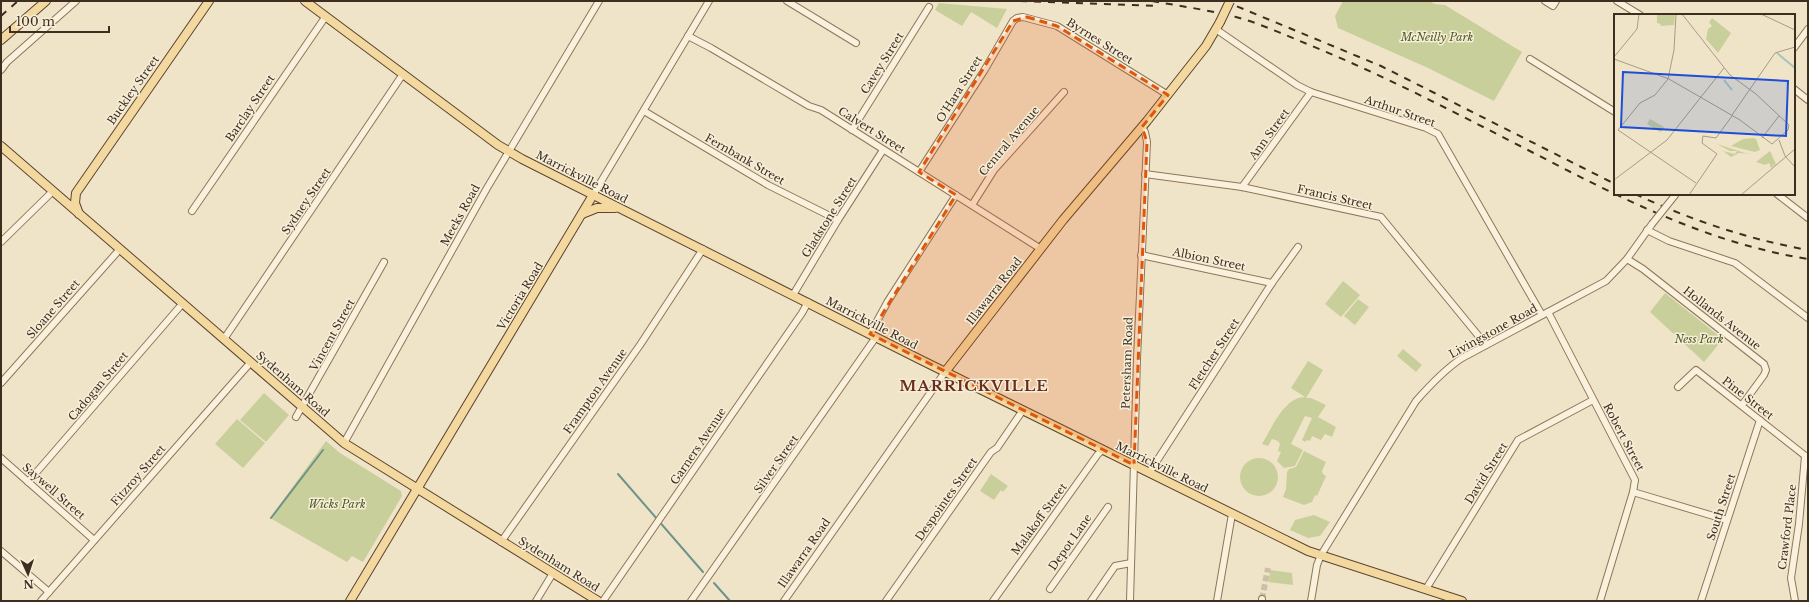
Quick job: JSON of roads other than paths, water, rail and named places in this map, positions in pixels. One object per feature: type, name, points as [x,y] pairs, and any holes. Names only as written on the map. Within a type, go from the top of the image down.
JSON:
[{"type":"main road","points":[[1,40],[46,1]]},
{"type":"main road","name":"Buckley Street","points":[[76,193],[209,1]]},
{"type":"main road","name":"Marrickville Road","points":[[305,1],[509,152],[945,372],[1308,551],[1462,601]]},
{"type":"main road","name":"Illawarra Road","points":[[945,372],[1063,220],[1142,127],[1206,46],[1216,30],[1230,1]]},
{"type":"main road","name":"Sydenham Road","points":[[1,146],[79,215],[344,442],[501,542],[598,601]]},
{"type":"main road","points":[[54,193],[67,196],[76,193],[75,203],[79,215]]},
{"type":"main road","name":"Victoria Road","points":[[350,601],[593,194]]},
{"type":"main road","points":[[582,214],[604,207],[624,210]]},
{"type":"street","points":[[1,70],[7,62],[76,1]]},
{"type":"street","name":"Meeks Road","points":[[344,442],[487,188],[599,1]]},
{"type":"street","name":"Victoria Road","points":[[593,194],[709,1]]},
{"type":"street","points":[[787,1],[856,43]]},
{"type":"street","points":[[1544,1],[1555,4]]},
{"type":"street","points":[[1617,1],[1638,14]]},
{"type":"street","name":"Cavey Street","points":[[852,130],[929,7]]},
{"type":"street","name":"Barclay Street","points":[[192,211],[326,16]]},
{"type":"street","name":"Byrnes Street","points":[[1017,18],[1027,17],[1057,26],[1168,95]]},
{"type":"street","name":"O'Hara Street","points":[[919,172],[984,71],[1013,22],[1017,18]]},
{"type":"street","points":[[1795,47],[1808,29]]},
{"type":"street","name":"Arthur Street","points":[[1216,30],[1298,85],[1311,92],[1426,128],[1438,134],[1545,314]]},
{"type":"street","name":"Calvert Street","points":[[688,36],[809,106],[821,110],[1041,249]]},
{"type":"street","points":[[1530,59],[1614,111]]},
{"type":"street","name":"Sydney Street","points":[[224,339],[403,74]]},
{"type":"street","points":[[1795,90],[1808,100]]},
{"type":"street","name":"Central Avenue","points":[[972,205],[994,170],[1064,92]]},
{"type":"street","name":"Ann Street","points":[[1242,187],[1311,92]]},
{"type":"street","name":"Fernbank Street","points":[[644,111],[768,185],[838,220]]},
{"type":"street","name":"Petersham Road","points":[[1130,601],[1141,255],[1147,142],[1145,132],[1142,127]]},
{"type":"street","name":"Gladstone Street","points":[[793,295],[838,220],[883,150]]},
{"type":"street","name":"Francis Street","points":[[1145,174],[1242,187],[1381,217],[1486,345]]},
{"type":"street","points":[[1,242],[54,193]]},
{"type":"street","name":"Silver Street","points":[[692,601],[873,336],[888,301],[956,195]]},
{"type":"street","name":"Livingstone Road","points":[[1311,601],[1317,565],[1321,555],[1416,401],[1448,368],[1486,345],[1606,281],[1614,275],[1675,195]]},
{"type":"street","points":[[1778,195],[1808,218]]},
{"type":"street","points":[[1647,230],[1669,241],[1735,263],[1808,318]]},
{"type":"street","name":"Fletcher Street","points":[[1149,473],[1272,283],[1298,247]]},
{"type":"street","name":"Sloane Street","points":[[1,383],[120,249]]},
{"type":"street","name":"Frampton Avenue","points":[[501,542],[640,344],[703,249]]},
{"type":"street","name":"Albion Street","points":[[1141,255],[1272,283]]},
{"type":"street","name":"Hollands Avenue","points":[[1627,259],[1649,274],[1764,364],[1766,370],[1764,375],[1742,405]]},
{"type":"street","name":"Vincent Street","points":[[296,417],[384,262]]},
{"type":"street","name":"Garners Avenue","points":[[603,601],[808,302]]},
{"type":"street","name":"Cadogan Street","points":[[28,482],[183,303]]},
{"type":"street","name":"Robert Street","points":[[1545,314],[1593,400],[1635,480],[1633,492],[1600,601]]},
{"type":"street","name":"Fitzroy Street","points":[[41,601],[251,362]]},
{"type":"street","name":"Pine Street","points":[[1678,388],[1696,370],[1736,403],[1742,405],[1807,457]]},
{"type":"street","name":"Illawarra Road","points":[[784,601],[945,372]]},
{"type":"street","name":"David Street","points":[[1426,589],[1518,440],[1593,400]]},
{"type":"street","name":"Despointes Street","points":[[886,601],[991,452],[997,448],[1023,410]]},
{"type":"street","name":"South Street","points":[[1700,601],[1760,420]]},
{"type":"street","name":"Malakoff Street","points":[[993,601],[1098,454],[1103,450]]},
{"type":"street","name":"Crawford Place","points":[[1795,601],[1790,578],[1799,524],[1807,457]]},
{"type":"street","name":"Saywell Street","points":[[1,458],[94,540]]},
{"type":"street","points":[[1633,492],[1727,520]]},
{"type":"street","name":"Depot Lane","points":[[1050,589],[1108,507]]},
{"type":"street","points":[[1217,601],[1232,514]]},
{"type":"street","points":[[1,551],[49,592]]},
{"type":"street","points":[[1090,601],[1115,566],[1131,562]]},
{"type":"street","points":[[536,601],[553,573]]},
{"type":"waterway","points":[[271,518],[323,450]]},
{"type":"waterway","points":[[618,474],[703,572]]},
{"type":"waterway","points":[[714,583],[730,601]]},
{"type":"tunnel","points":[[1262,599],[1268,568]]},
{"type":"railway","points":[[1,16],[18,1]]},
{"type":"railway","points":[[1020,1],[1159,6]]},
{"type":"railway","points":[[1152,1],[1226,15],[1265,27],[1393,82],[1614,194]]},
{"type":"railway","points":[[1224,1],[1381,66],[1614,183]]},
{"type":"railway","points":[[1617,195],[1662,215],[1732,241],[1769,251],[1808,259]]},
{"type":"railway","points":[[1637,195],[1720,228],[1785,246],[1808,250]]},
{"type":"district","name":"MARRICKVILLE","points":[[974,385]]},
{"type":"park label","name":"McNeilly Park","points":[[1437,37]]},
{"type":"park label","name":"Ness Park","points":[[1699,339]]},
{"type":"park label","name":"Wicks Park","points":[[337,504]]}]
